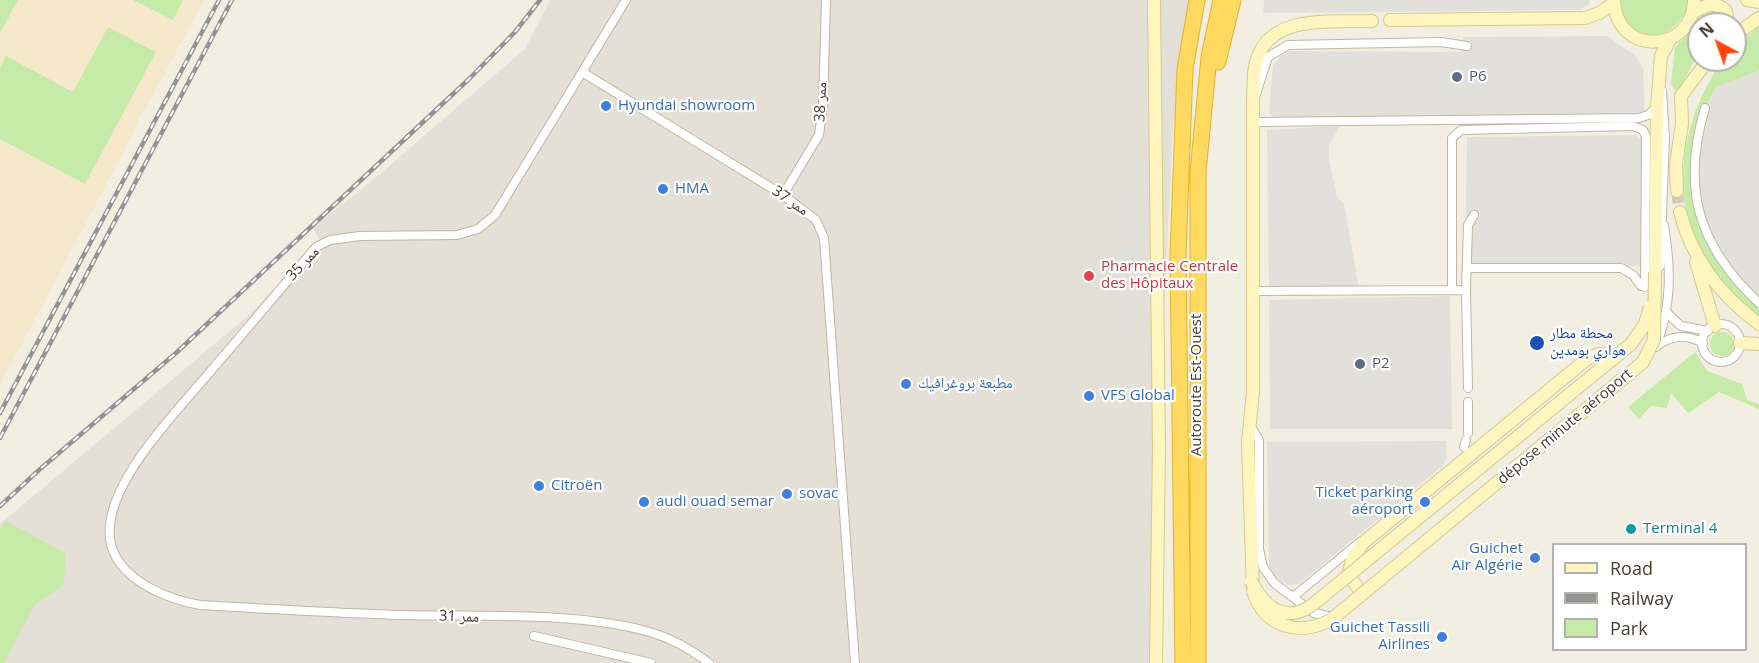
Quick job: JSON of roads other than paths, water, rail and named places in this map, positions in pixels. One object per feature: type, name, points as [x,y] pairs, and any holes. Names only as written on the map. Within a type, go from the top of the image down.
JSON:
[{"type":"highway","name":"Autoroute Est-Ouest","points":[[1183,663],[1178,254],[1185,69],[1197,0]]},
{"type":"highway","name":"Autoroute Est-Ouest","points":[[1198,663],[1198,172],[1209,57],[1221,0]]},
{"type":"highway","points":[[1203,117],[1233,0]]},
{"type":"highway","points":[[1177,663],[1184,621]]},
{"type":"main road","points":[[1154,0],[1159,436],[1156,663]]},
{"type":"main road","points":[[1747,0],[1759,2]]},
{"type":"main road","points":[[1390,20],[1586,18],[1599,13],[1614,1],[1619,22],[1633,36],[1652,42],[1671,38]]},
{"type":"main road","points":[[1655,273],[1657,107],[1662,53],[1671,38],[1685,27],[1693,6],[1720,5],[1726,12]]},
{"type":"main road","points":[[1252,586],[1248,443],[1253,391],[1255,65],[1262,49],[1273,36],[1296,25],[1372,21]]},
{"type":"main road","points":[[1677,191],[1676,164],[1681,130],[1679,106],[1682,91],[1692,72]]},
{"type":"main road","points":[[1682,91],[1698,72]]},
{"type":"main road","points":[[1680,212],[1694,249],[1712,328]]},
{"type":"main road","points":[[1694,249],[1720,290],[1759,324]]},
{"type":"main road","name":"dépose minute aéroport","points":[[1252,586],[1268,606],[1290,614],[1306,609],[1636,338],[1645,324],[1655,273]]},
{"type":"main road","name":"dépose minute aéroport","points":[[1252,586],[1259,606],[1269,617],[1282,625],[1297,629],[1327,622],[1643,362],[1654,340],[1655,273]]},
{"type":"main road","points":[[1740,343],[1759,344]]},
{"type":"main road","points":[[1348,575],[1362,593]]},
{"type":"street","name":"ممر 35","points":[[200,605],[160,595],[137,580],[120,561],[111,542],[109,526],[116,500],[143,453],[316,247],[330,240],[360,236],[457,235],[478,230],[495,215],[626,0]]},
{"type":"street","name":"ممر 38","points":[[783,195],[819,135],[823,105],[826,0]]},
{"type":"street","points":[[1253,103],[1262,84],[1268,57],[1283,46],[1448,42],[1467,46]]},
{"type":"street","points":[[1645,287],[1653,283],[1660,271],[1664,226],[1665,124],[1660,70]]},
{"type":"street","name":"ممر 37","points":[[582,72],[783,195],[816,220],[824,238],[855,663]]},
{"type":"street","points":[[1253,122],[1640,118],[1657,107]]},
{"type":"street","points":[[1705,108],[1694,166],[1702,221],[1710,242],[1725,268],[1759,303]]},
{"type":"street","points":[[1452,289],[1452,138],[1455,133],[1464,130],[1633,126],[1643,130],[1646,137],[1645,287]]},
{"type":"street","points":[[1468,388],[1466,290],[1468,225],[1474,216]]},
{"type":"street","points":[[1656,348],[1667,313],[1670,277],[1664,226]]},
{"type":"street","points":[[1467,268],[1621,268],[1629,272],[1645,287]]},
{"type":"street","points":[[1252,291],[1466,290]]},
{"type":"street","points":[[1250,425],[1259,440],[1260,558],[1268,576],[1321,617],[1329,617],[1341,613],[1646,360],[1666,340],[1678,336],[1691,338],[1703,343],[1708,357],[1721,362],[1735,356],[1740,343],[1736,332],[1730,327],[1681,326],[1667,313]]},
{"type":"street","points":[[1703,343],[1712,328]]},
{"type":"street","points":[[1293,597],[1448,471],[1465,443],[1468,402]]},
{"type":"street","name":"ممر 31","points":[[200,605],[367,614],[560,620],[611,625],[654,633],[677,643],[709,663]]},
{"type":"street","points":[[534,636],[651,663]]},
{"type":"tunnel","points":[[1677,191],[1680,212]]},
{"type":"railway","points":[[0,413],[219,0]]},
{"type":"railway","points":[[0,438],[232,0]]},
{"type":"railway","points":[[0,506],[176,353],[469,79],[515,32],[540,0]]},
{"type":"place","name":"P6","points":[[1457,77]]},
{"type":"place","name":"Hyundai showroom","points":[[606,106]]},
{"type":"place","name":"HMA","points":[[663,189]]},
{"type":"place","name":"Pharmacie Centrale des Hôpitaux","points":[[1089,276]]},
{"type":"place","name":"محطة مطار هواري بومدين","points":[[1537,343]]},
{"type":"place","name":"P2","points":[[1360,364]]},
{"type":"place","name":"مطبعة بروغرافيك","points":[[906,384]]},
{"type":"place","name":"VFS Global","points":[[1089,396]]},
{"type":"place","name":"Citroën","points":[[539,486]]},
{"type":"place","name":"sovac","points":[[787,494]]},
{"type":"place","name":"audi ouad semar","points":[[644,502]]},
{"type":"place","name":"Ticket parking aéroport","points":[[1425,502]]},
{"type":"place","name":"Terminal 4","points":[[1631,529]]},
{"type":"place","name":"Guichet Air Algérie","points":[[1535,558]]},
{"type":"place","name":"Guichet Tassili Airlines","points":[[1442,637]]}]
